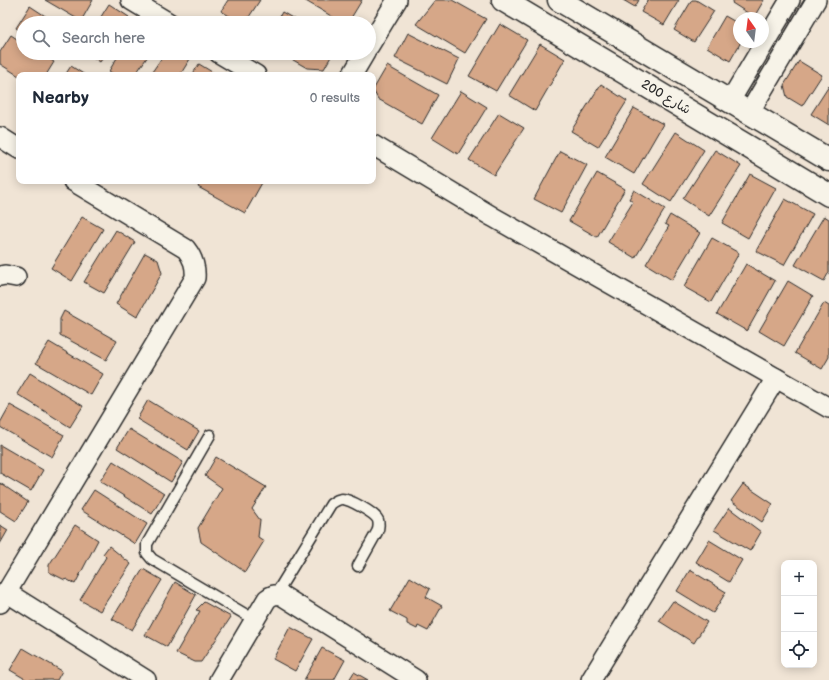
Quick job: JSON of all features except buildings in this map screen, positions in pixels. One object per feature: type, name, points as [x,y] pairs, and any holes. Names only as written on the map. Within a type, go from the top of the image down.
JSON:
[{"type":"street","points":[[131,0],[157,16]]},
{"type":"street","points":[[376,34],[397,0]]},
{"type":"street","name":"شارع 200","points":[[503,0],[829,195]]},
{"type":"street","points":[[560,0],[829,160]]},
{"type":"street","points":[[730,101],[790,0]]},
{"type":"street","points":[[749,113],[816,0]]},
{"type":"street","points":[[821,0],[829,5]]},
{"type":"street","points":[[231,60],[251,72]]},
{"type":"street","points":[[354,72],[361,60]]},
{"type":"street","points":[[0,137],[16,147]]},
{"type":"street","points":[[376,147],[493,217],[829,408]]},
{"type":"street","points":[[78,184],[186,250],[194,262],[196,270],[195,278],[3,598],[146,680]]},
{"type":"street","points":[[590,680],[776,378]]},
{"type":"street","points":[[219,680],[267,599],[271,595],[276,594],[281,595],[416,680]]},
{"type":"lane","points":[[210,435],[147,544],[147,553],[152,559],[255,620]]},
{"type":"lane","points":[[276,594],[331,504],[336,500],[347,500],[375,515],[378,520],[379,526],[377,532],[358,566]]}]
